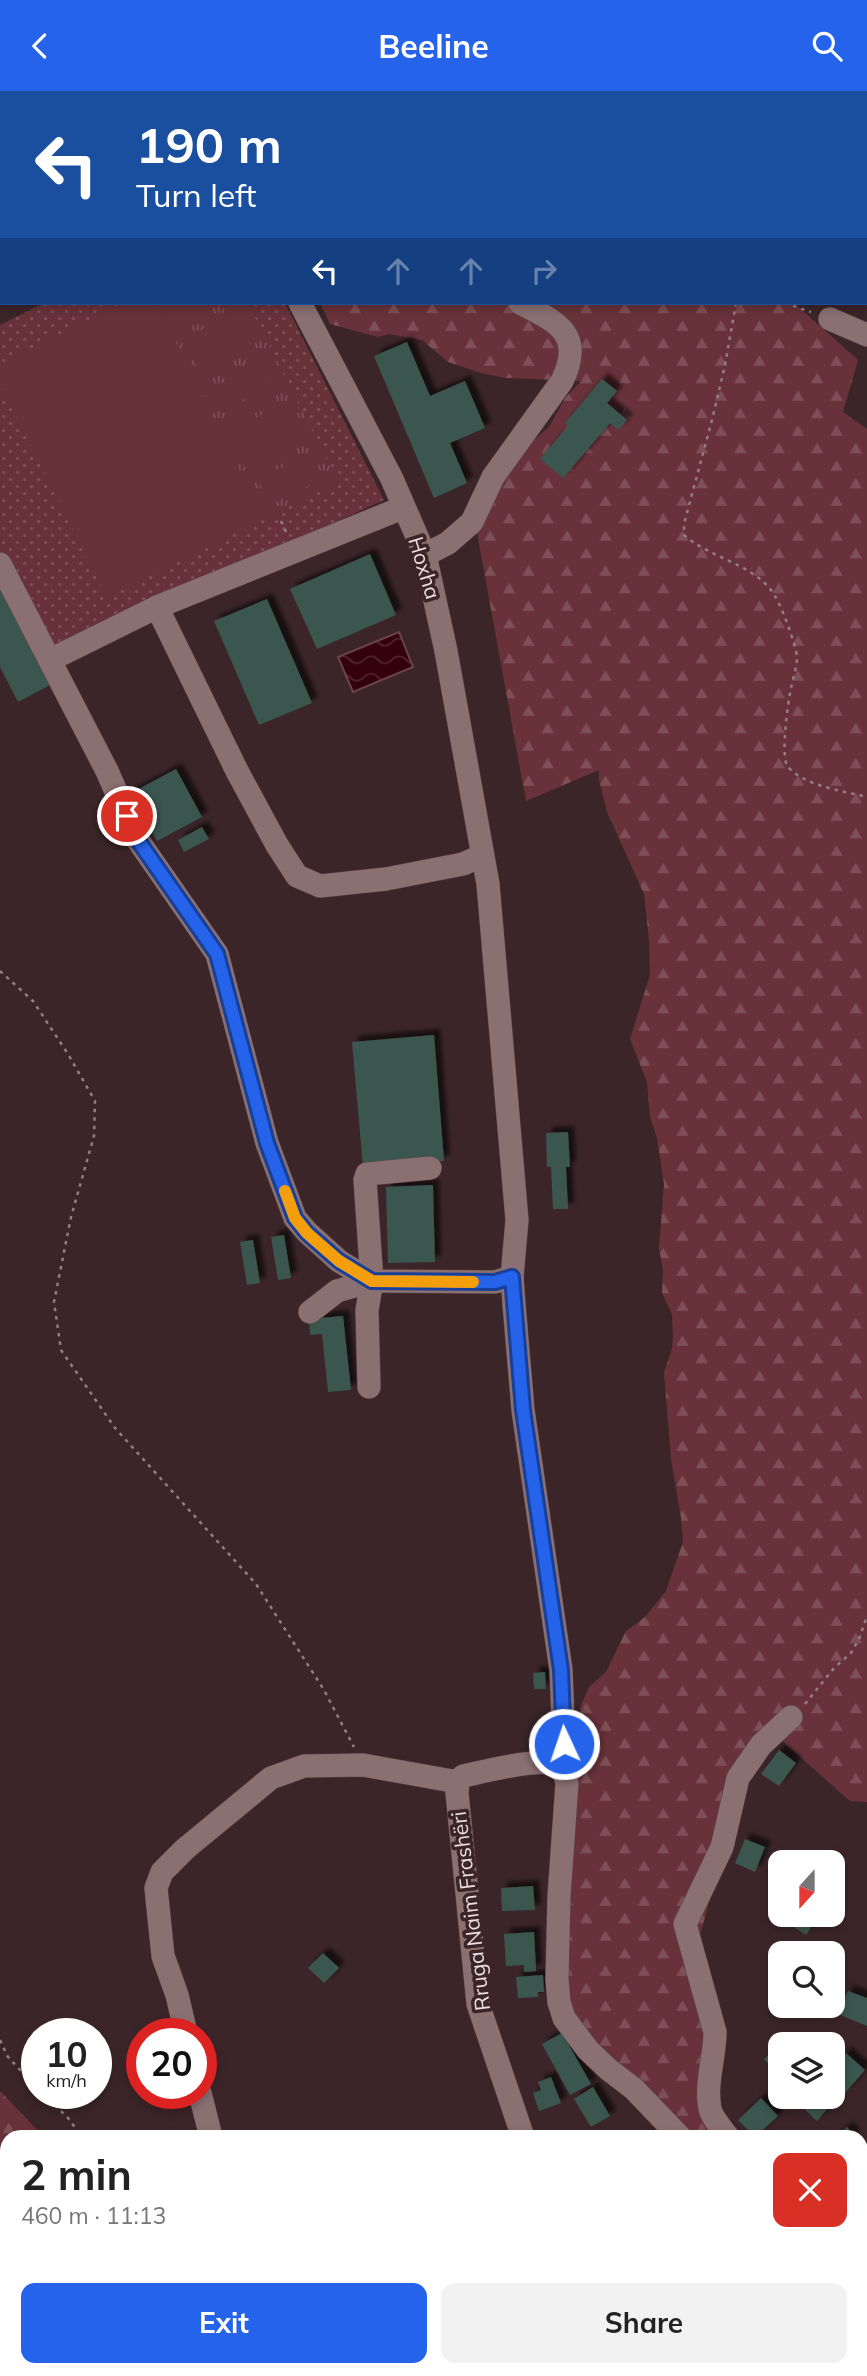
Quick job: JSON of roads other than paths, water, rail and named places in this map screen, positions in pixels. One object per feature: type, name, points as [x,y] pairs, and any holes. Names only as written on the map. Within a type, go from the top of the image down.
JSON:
[{"type":"street","name":"Hoxha","points":[[301,305],[391,479],[401,508],[425,555],[446,651],[488,884],[517,1220],[512,1277],[523,1410],[561,1670],[564,1744],[556,1765]]},
{"type":"street","points":[[425,555],[448,543],[472,522],[493,477],[570,365],[572,354],[568,336],[549,318],[524,305]]},
{"type":"street","points":[[830,319],[867,335]]},
{"type":"street","points":[[50,660],[157,607],[401,508]]},
{"type":"street","points":[[0,564],[107,771],[137,839],[217,954],[267,1143],[295,1218],[307,1233],[339,1261],[372,1281]]},
{"type":"street","points":[[157,607],[237,771],[297,876],[320,885],[386,879],[463,865],[481,856]]},
{"type":"street","points":[[369,1387],[367,1310],[372,1281],[365,1180],[367,1174],[430,1168]]},
{"type":"street","points":[[310,1312],[337,1291],[372,1281],[495,1282],[512,1277]]},
{"type":"street","points":[[723,2130],[710,2111],[709,2083],[715,2032],[685,1924],[722,1846],[738,1779],[761,1745],[791,1717]]},
{"type":"street","points":[[182,2018],[163,1956],[156,1888],[162,1872],[196,1840],[271,1778],[304,1766],[363,1765],[458,1782]]},
{"type":"street","name":"Rruga Naim Frashëri","points":[[521,2130],[478,2004],[458,1782],[463,1776],[517,1765],[556,1765]]},
{"type":"street","points":[[556,1765],[564,1772],[568,1783],[556,1979],[564,2018],[588,2050],[634,2089],[673,2130]]},
{"type":"street","points":[[205,2109],[209,2130]]},
{"type":"water","points":[[399,632],[413,667],[353,692],[338,657]]}]
